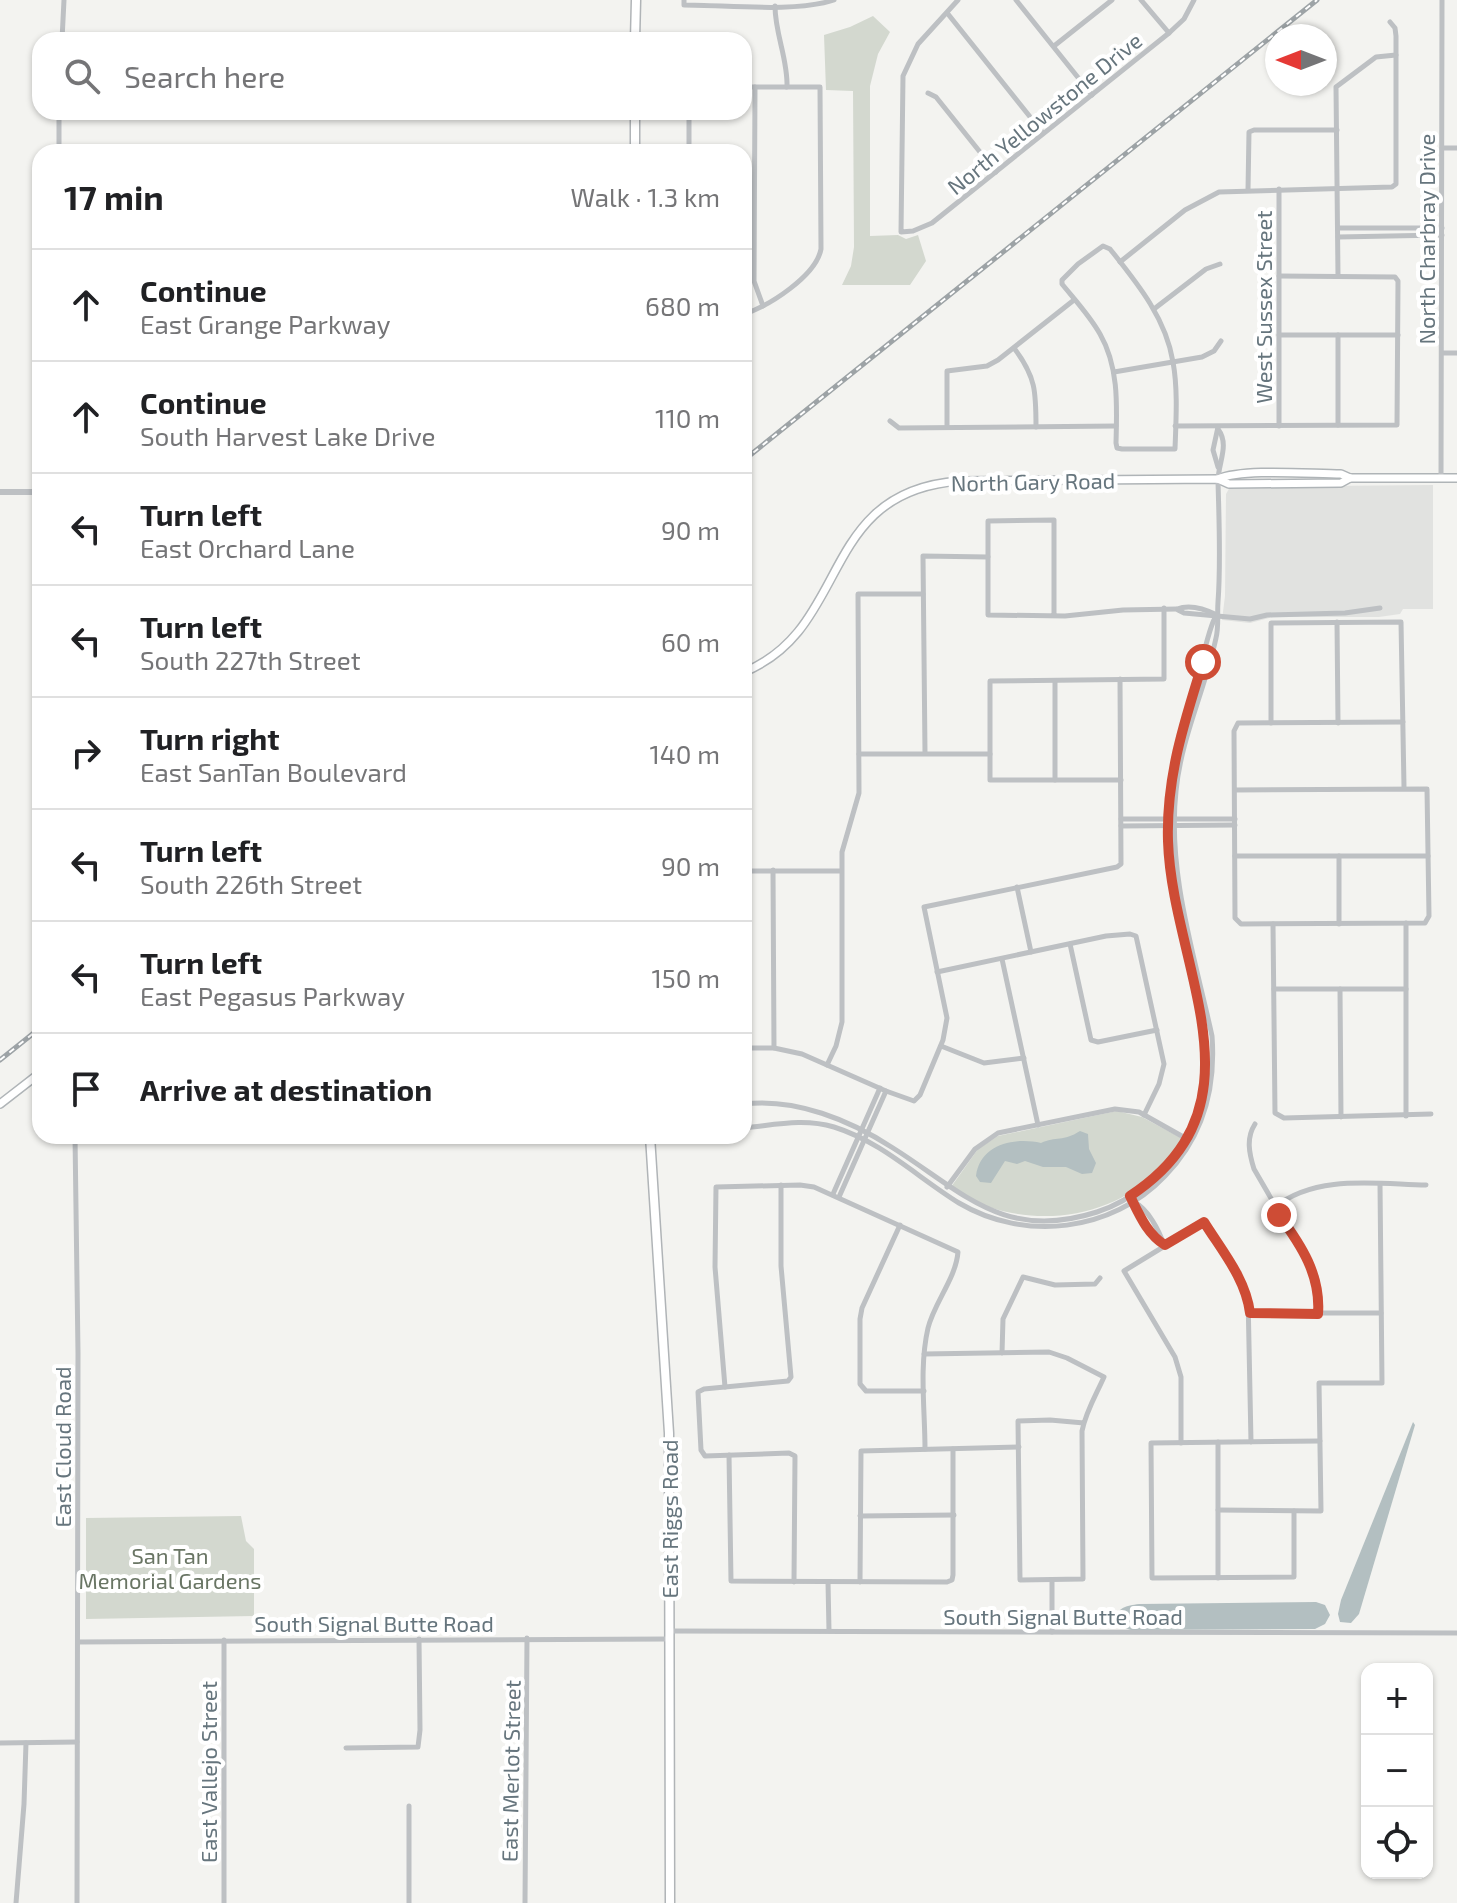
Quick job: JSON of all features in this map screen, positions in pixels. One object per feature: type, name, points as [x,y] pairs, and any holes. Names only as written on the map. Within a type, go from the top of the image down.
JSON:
[{"type":"main road","points":[[635,32],[636,0]]},
{"type":"main road","points":[[635,120],[635,144]]},
{"type":"main road","name":"North Gary Road","points":[[752,668],[773,657],[799,633],[818,605],[850,542],[879,510],[903,495],[924,487],[959,481],[1218,479],[1229,475],[1280,474],[1341,474],[1350,478],[1457,478]]},
{"type":"main road","points":[[0,1104],[32,1079]]},
{"type":"main road","name":"East Riggs Road","points":[[651,1144],[668,1402],[670,1903]]},
{"type":"street","points":[[62,32],[64,0]]},
{"type":"street","points":[[684,2],[775,5],[834,0]]},
{"type":"street","points":[[958,0],[948,14],[1043,133]]},
{"type":"street","points":[[1016,0],[1092,95]]},
{"type":"street","points":[[1054,46],[1112,0]]},
{"type":"street","points":[[1141,0],[1169,33]]},
{"type":"street","name":"North Yellowstone Drive","points":[[948,14],[918,44],[903,76],[901,232],[932,223],[1169,33],[1184,19],[1194,0]]},
{"type":"street","name":"North Charbray Drive","points":[[1441,478],[1442,0]]},
{"type":"street","points":[[775,5],[775,25],[786,62],[787,87]]},
{"type":"street","points":[[1120,262],[1194,204],[1219,192],[1389,188],[1396,184],[1395,28],[1390,22]]},
{"type":"street","points":[[1338,276],[1336,87],[1376,57],[1396,55]]},
{"type":"street","points":[[752,311],[763,306],[809,273],[821,249],[820,87],[755,87],[754,281],[763,306]]},
{"type":"street","points":[[928,93],[936,97],[996,172]]},
{"type":"street","points":[[59,120],[59,144]]},
{"type":"street","points":[[689,120],[689,144]]},
{"type":"street","points":[[1248,190],[1249,132],[1338,130]]},
{"type":"street","points":[[1442,148],[1457,148]]},
{"type":"street","name":"West Sussex Street","points":[[1279,189],[1279,426]]},
{"type":"street","points":[[1338,228],[1393,227],[1442,231]]},
{"type":"street","points":[[1393,227],[1395,237]]},
{"type":"street","points":[[1338,237],[1395,237],[1442,231]]},
{"type":"street","points":[[1103,246],[1120,262],[1154,309],[1174,363],[1175,449],[1117,448],[1114,372],[1099,332],[1062,284],[1065,276],[1103,246]]},
{"type":"street","points":[[1154,309],[1206,269],[1220,264]]},
{"type":"street","points":[[1175,426],[1397,425],[1398,281],[1395,277],[1279,276]]},
{"type":"street","points":[[947,427],[946,377],[950,369],[987,366],[1074,300]]},
{"type":"street","points":[[1279,335],[1398,335]]},
{"type":"street","points":[[1338,335],[1338,425]]},
{"type":"street","points":[[1114,372],[1202,357],[1214,351],[1221,341]]},
{"type":"street","points":[[1014,348],[1033,380],[1036,427]]},
{"type":"street","points":[[1442,353],[1457,353]]},
{"type":"street","points":[[890,421],[899,428],[1116,426]]},
{"type":"street","points":[[752,1127],[808,1122],[863,1136],[892,1147],[946,1190],[990,1211],[1037,1220],[1059,1220],[1091,1214],[1132,1199],[1189,1140],[1203,1094],[1206,1047],[1171,874],[1170,783],[1178,742],[1212,622],[1217,615],[1220,580],[1218,468],[1213,450],[1218,428]]},
{"type":"street","points":[[1218,428],[1224,450],[1218,468]]},
{"type":"street","points":[[1214,446],[1223,446]]},
{"type":"street","points":[[0,492],[32,492]]},
{"type":"street","points":[[1054,616],[1054,520],[988,521],[988,615],[1054,616],[1164,608],[1194,615],[1250,619],[1380,608]]},
{"type":"street","points":[[925,753],[923,556],[988,557]]},
{"type":"street","points":[[827,1065],[842,1022],[842,852],[859,793],[858,594],[923,594]]},
{"type":"street","points":[[1121,780],[990,780],[990,681],[1164,679],[1164,608]]},
{"type":"street","points":[[1337,622],[1338,723]]},
{"type":"street","points":[[1271,723],[1271,623],[1401,622],[1404,787]]},
{"type":"street","points":[[752,1048],[774,1048],[802,1054],[914,1101],[920,1095],[941,1046],[947,1018],[924,914],[927,905],[1121,864],[1120,679]]},
{"type":"street","points":[[1055,680],[1055,780]]},
{"type":"street","points":[[1235,790],[1427,789],[1428,920],[1425,923],[1241,924],[1236,921],[1235,856],[1235,790],[1235,726],[1238,723],[1403,722]]},
{"type":"street","points":[[859,754],[990,754]]},
{"type":"street","points":[[1121,822],[1235,822]]},
{"type":"street","points":[[1235,856],[1428,856]]},
{"type":"street","points":[[1339,856],[1339,924]]},
{"type":"street","points":[[773,870],[774,1048]]},
{"type":"street","points":[[752,871],[841,871]]},
{"type":"street","points":[[1017,887],[1031,952]]},
{"type":"street","points":[[1406,923],[1406,1116]]},
{"type":"street","points":[[1273,924],[1275,1113],[1284,1118],[1431,1114]]},
{"type":"street","points":[[937,972],[1106,936],[1136,936],[1164,1064],[1144,1115]]},
{"type":"street","points":[[1070,944],[1091,1040],[1098,1042],[1157,1030]]},
{"type":"street","points":[[1002,959],[1038,1125]]},
{"type":"street","points":[[1274,989],[1406,989]]},
{"type":"street","points":[[1340,989],[1341,1117]]},
{"type":"street","points":[[941,1046],[984,1063],[1024,1058]]},
{"type":"street","points":[[836,1196],[883,1090]]},
{"type":"street","points":[[752,1104],[804,1108],[863,1136]]},
{"type":"street","points":[[946,1190],[975,1149],[991,1136],[1115,1109],[1144,1115],[1189,1140]]},
{"type":"street","points":[[1255,1124],[1249,1135],[1250,1156],[1259,1181],[1316,1276],[1318,1314]]},
{"type":"street","name":"East Cloud Road","points":[[75,1144],[77,1903]]},
{"type":"street","points":[[1218,1510],[1321,1511],[1319,1383],[1382,1383],[1380,1184]]},
{"type":"street","points":[[781,1185],[781,1266],[791,1377],[788,1381],[698,1392],[702,1453],[705,1456],[789,1453],[795,1456],[794,1582]]},
{"type":"street","points":[[1275,1207],[1291,1194],[1316,1186],[1426,1185]]},
{"type":"street","points":[[725,1387],[715,1267],[716,1187],[814,1187],[958,1252],[932,1314],[924,1354],[925,1449]]},
{"type":"street","points":[[1132,1199],[1156,1240],[1165,1245]]},
{"type":"street","points":[[1181,1443],[1181,1377],[1175,1357],[1124,1271],[1204,1222],[1248,1296],[1251,1442]]},
{"type":"street","points":[[900,1225],[862,1308],[862,1388],[866,1391],[924,1391]]},
{"type":"street","points":[[1002,1353],[1003,1319],[1023,1277],[1055,1285],[1095,1284],[1100,1278]]},
{"type":"street","points":[[1250,1313],[1381,1313]]},
{"type":"street","points":[[924,1354],[1049,1352],[1104,1377],[1084,1423],[1083,1579],[1020,1580],[1018,1421],[1084,1423]]},
{"type":"street","points":[[1294,1511],[1294,1577],[1152,1578],[1151,1443],[1320,1441]]},
{"type":"street","points":[[1218,1442],[1218,1578]]},
{"type":"street","points":[[860,1582],[861,1451],[1019,1447]]},
{"type":"street","points":[[729,1455],[731,1581],[952,1580],[953,1449]]},
{"type":"street","points":[[860,1516],[954,1515]]},
{"type":"street","points":[[1052,1580],[1052,1632]]},
{"type":"street","points":[[828,1582],[829,1631]]},
{"type":"street","name":"South Signal Butte Road","points":[[78,1642],[527,1638],[829,1631],[1457,1633]]},
{"type":"street","name":"East Merlot Street","points":[[525,1903],[527,1638]]},
{"type":"street","points":[[346,1748],[418,1747],[419,1639]]},
{"type":"street","name":"East Vallejo Street","points":[[224,1640],[224,1903]]},
{"type":"street","points":[[0,1743],[77,1742]]},
{"type":"street","points":[[16,1903],[26,1743]]},
{"type":"street","points":[[409,1806],[409,1903]]},
{"type":"shaded area","points":[[1433,485],[1433,609],[1403,609],[1400,614],[1379,617],[1273,617],[1250,623],[1222,620],[1226,494],[1230,487]]},
{"type":"shaded area","points":[[1080,1131],[1088,1134],[1089,1149],[1096,1163],[1092,1173],[1082,1174],[1066,1167],[1043,1167],[1025,1161],[1017,1164],[1005,1161],[991,1183],[980,1182],[976,1176],[984,1156],[1000,1145],[1020,1141],[1041,1143],[1069,1137]]},
{"type":"shaded area","points":[[1413,1422],[1415,1425],[1359,1614],[1351,1623],[1340,1622],[1341,1600]]},
{"type":"shaded area","points":[[1316,1602],[1325,1605],[1330,1615],[1325,1624],[1315,1629],[1131,1630],[1115,1621],[1120,1610],[1139,1604]]},
{"type":"green space","points":[[873,16],[890,32],[878,54],[870,86],[870,236],[898,235],[906,239],[918,235],[926,261],[910,285],[842,285],[851,266],[854,247],[853,91],[826,90],[824,35]]},
{"type":"green space","points":[[1117,1111],[1142,1117],[1183,1139],[1160,1169],[1123,1197],[1080,1212],[1035,1216],[989,1207],[951,1187],[978,1149],[998,1136]]},
{"type":"green space","name":"San Tan Memorial Gardens","points":[[241,1516],[246,1541],[254,1549],[254,1616],[86,1619],[86,1518]]},
{"type":"railway","points":[[752,454],[1317,0]]},
{"type":"railway","points":[[0,1060],[32,1034]]},
{"type":"route","points":[[1203,662],[1174,762],[1168,839],[1171,874],[1205,1036],[1206,1072],[1191,1130],[1159,1174],[1130,1196],[1156,1240],[1165,1245],[1204,1222],[1241,1281],[1248,1296],[1250,1313],[1318,1314],[1316,1276],[1279,1215]]}]
